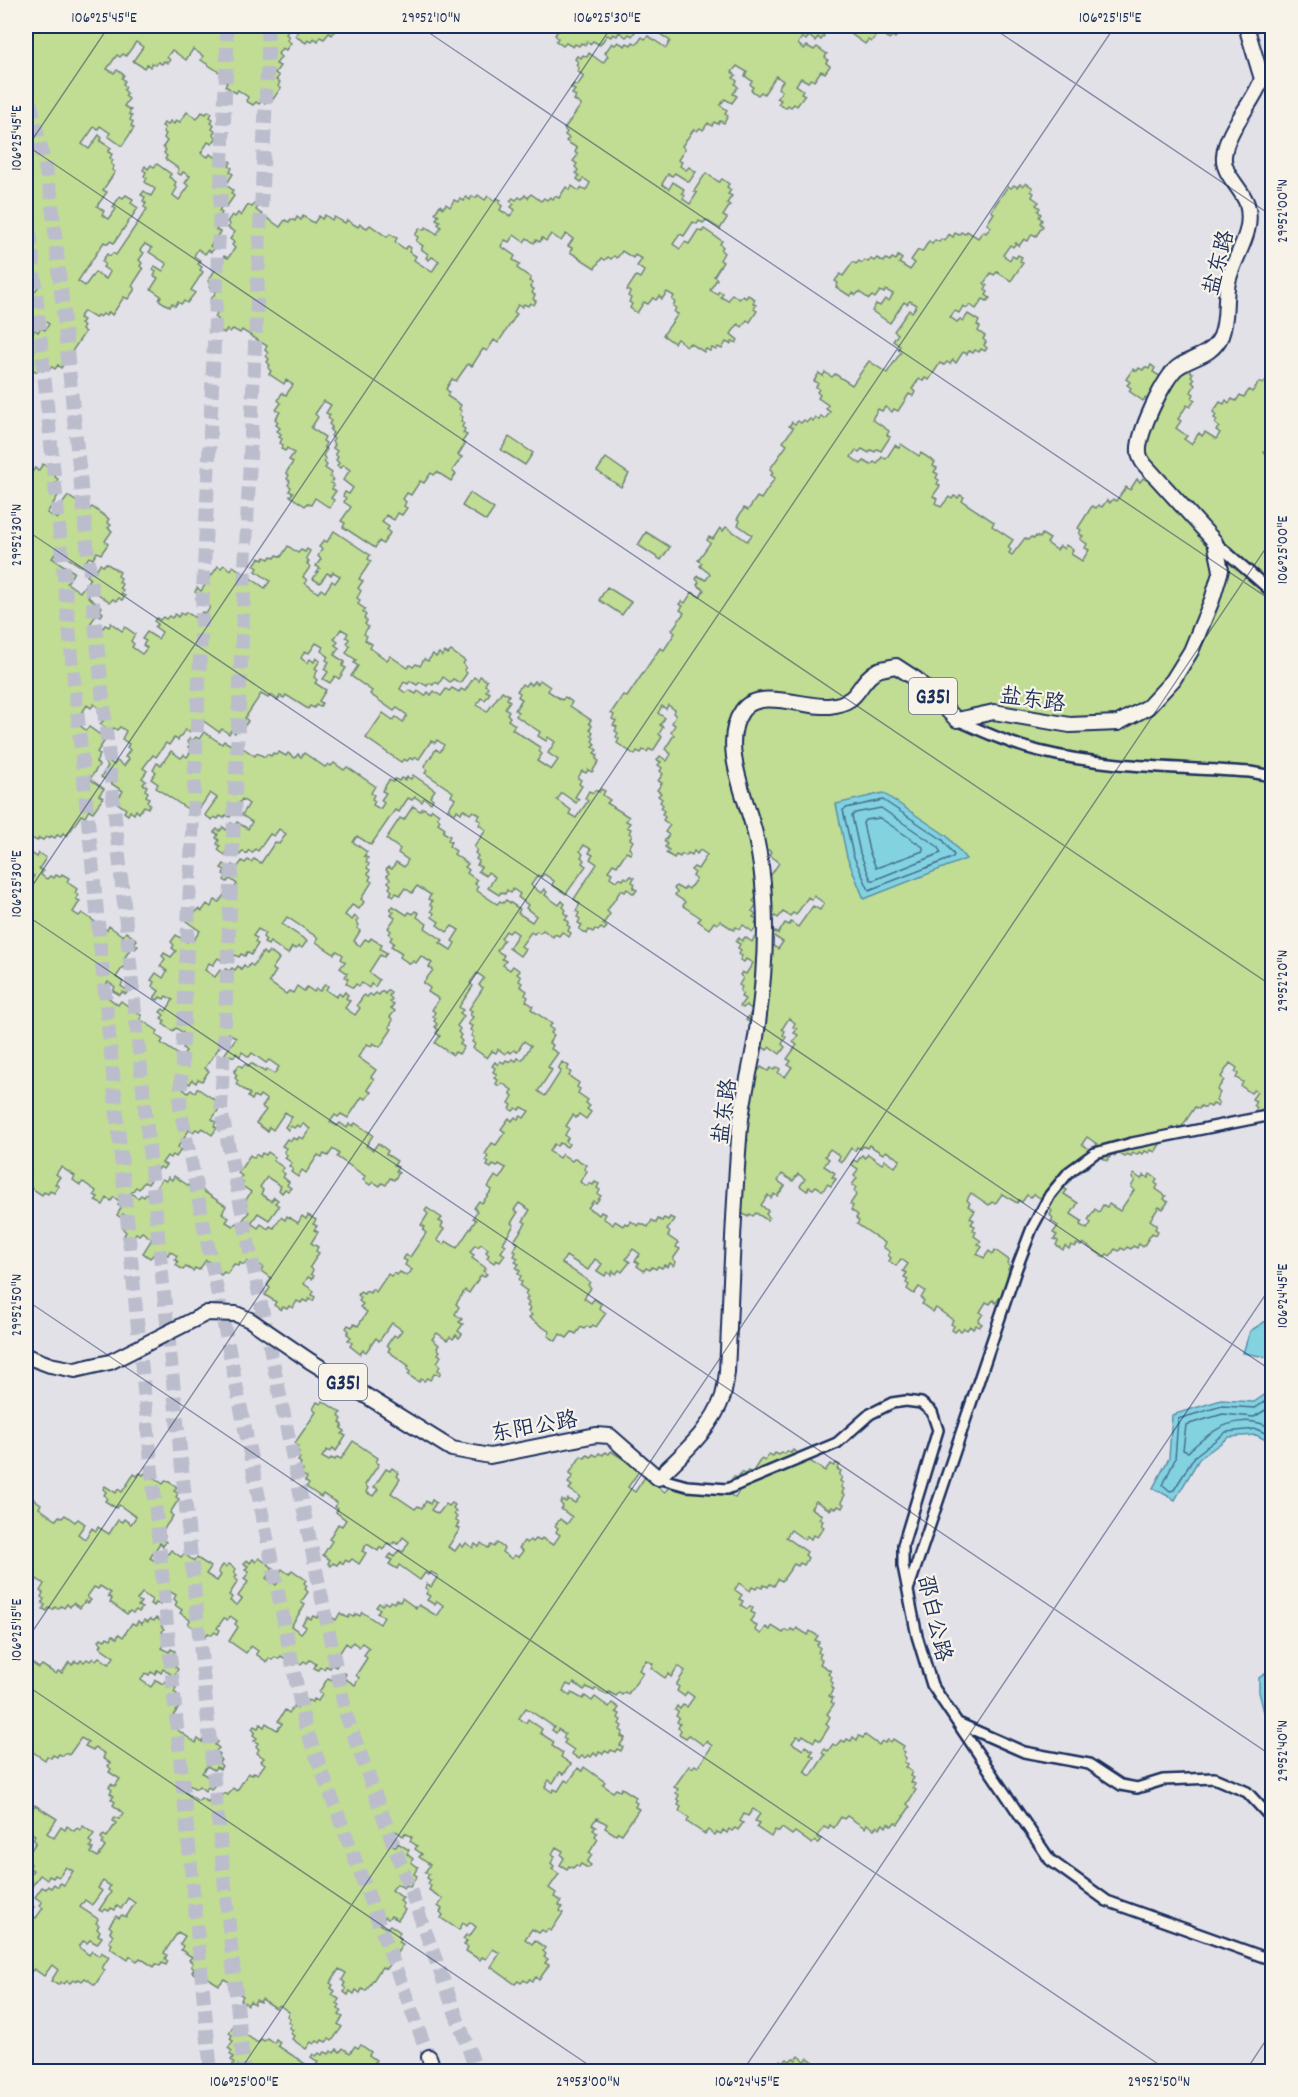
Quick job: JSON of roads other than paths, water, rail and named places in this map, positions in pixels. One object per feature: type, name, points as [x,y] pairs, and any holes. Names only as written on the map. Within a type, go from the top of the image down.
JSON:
[{"type":"highway","name":"盐东路","points":[[658,1478],[691,1445],[714,1415],[723,1395],[727,1372],[740,1125],[756,1037],[764,941],[764,896],[756,838],[742,793],[733,752],[735,726],[742,709],[752,703],[767,699],[826,706],[844,704],[855,697],[879,670],[896,666],[916,679],[957,720],[994,712],[1070,726],[1118,723],[1148,707],[1173,680],[1191,651],[1212,600],[1221,570],[1215,542],[1144,464],[1138,454],[1140,438],[1170,374],[1179,366],[1203,356],[1216,345],[1222,333],[1228,283],[1247,236],[1249,222],[1247,206],[1243,194],[1223,162],[1228,141],[1262,79],[1246,26]]},
{"type":"highway","name":"东阳公路","points":[[26,1356],[50,1365],[75,1370],[110,1362],[207,1313],[236,1314],[250,1320],[310,1361],[452,1449],[490,1456],[596,1435],[610,1436],[658,1478]]},
{"type":"highway","points":[[429,2057],[434,2072]]},
{"type":"street","points":[[1215,542],[1272,592]]},
{"type":"street","points":[[957,720],[999,739],[1039,752],[1101,762],[1250,772],[1272,776]]},
{"type":"street","points":[[908,1590],[1016,1270],[1032,1228],[1050,1195],[1069,1172],[1095,1153],[1132,1143],[1272,1115]]},
{"type":"street","name":"邵白公路","points":[[658,1478],[687,1486],[727,1490],[837,1443],[870,1414],[892,1403],[906,1401],[921,1403],[932,1412],[938,1430],[903,1545],[903,1566],[918,1636],[932,1685],[1050,1860],[1107,1901],[1272,1960]]},
{"type":"street","points":[[958,1723],[1024,1752],[1089,1764],[1121,1785],[1137,1788],[1163,1780],[1214,1778],[1247,1792],[1272,1819]]},
{"type":"water","points":[[883,793],[947,836],[966,859],[864,899],[847,857],[836,804]]},
{"type":"water","points":[[1272,1317],[1272,1358],[1243,1353],[1250,1331]]},
{"type":"water","points":[[1272,1390],[1272,1443],[1256,1435],[1229,1437],[1199,1459],[1175,1500],[1153,1488],[1169,1458],[1172,1415],[1221,1400],[1254,1402]]},
{"type":"water","points":[[1272,1669],[1272,1715],[1264,1712],[1259,1692],[1259,1678]]},
{"type":"tunnel","points":[[226,26],[227,52],[180,1107],[305,1726],[429,2057]]},
{"type":"tunnel","points":[[267,26],[268,52],[221,1110],[346,1715],[477,2072]]},
{"type":"tunnel","points":[[26,82],[51,194],[244,2072]]},
{"type":"tunnel","points":[[26,190],[211,2072]]}]
